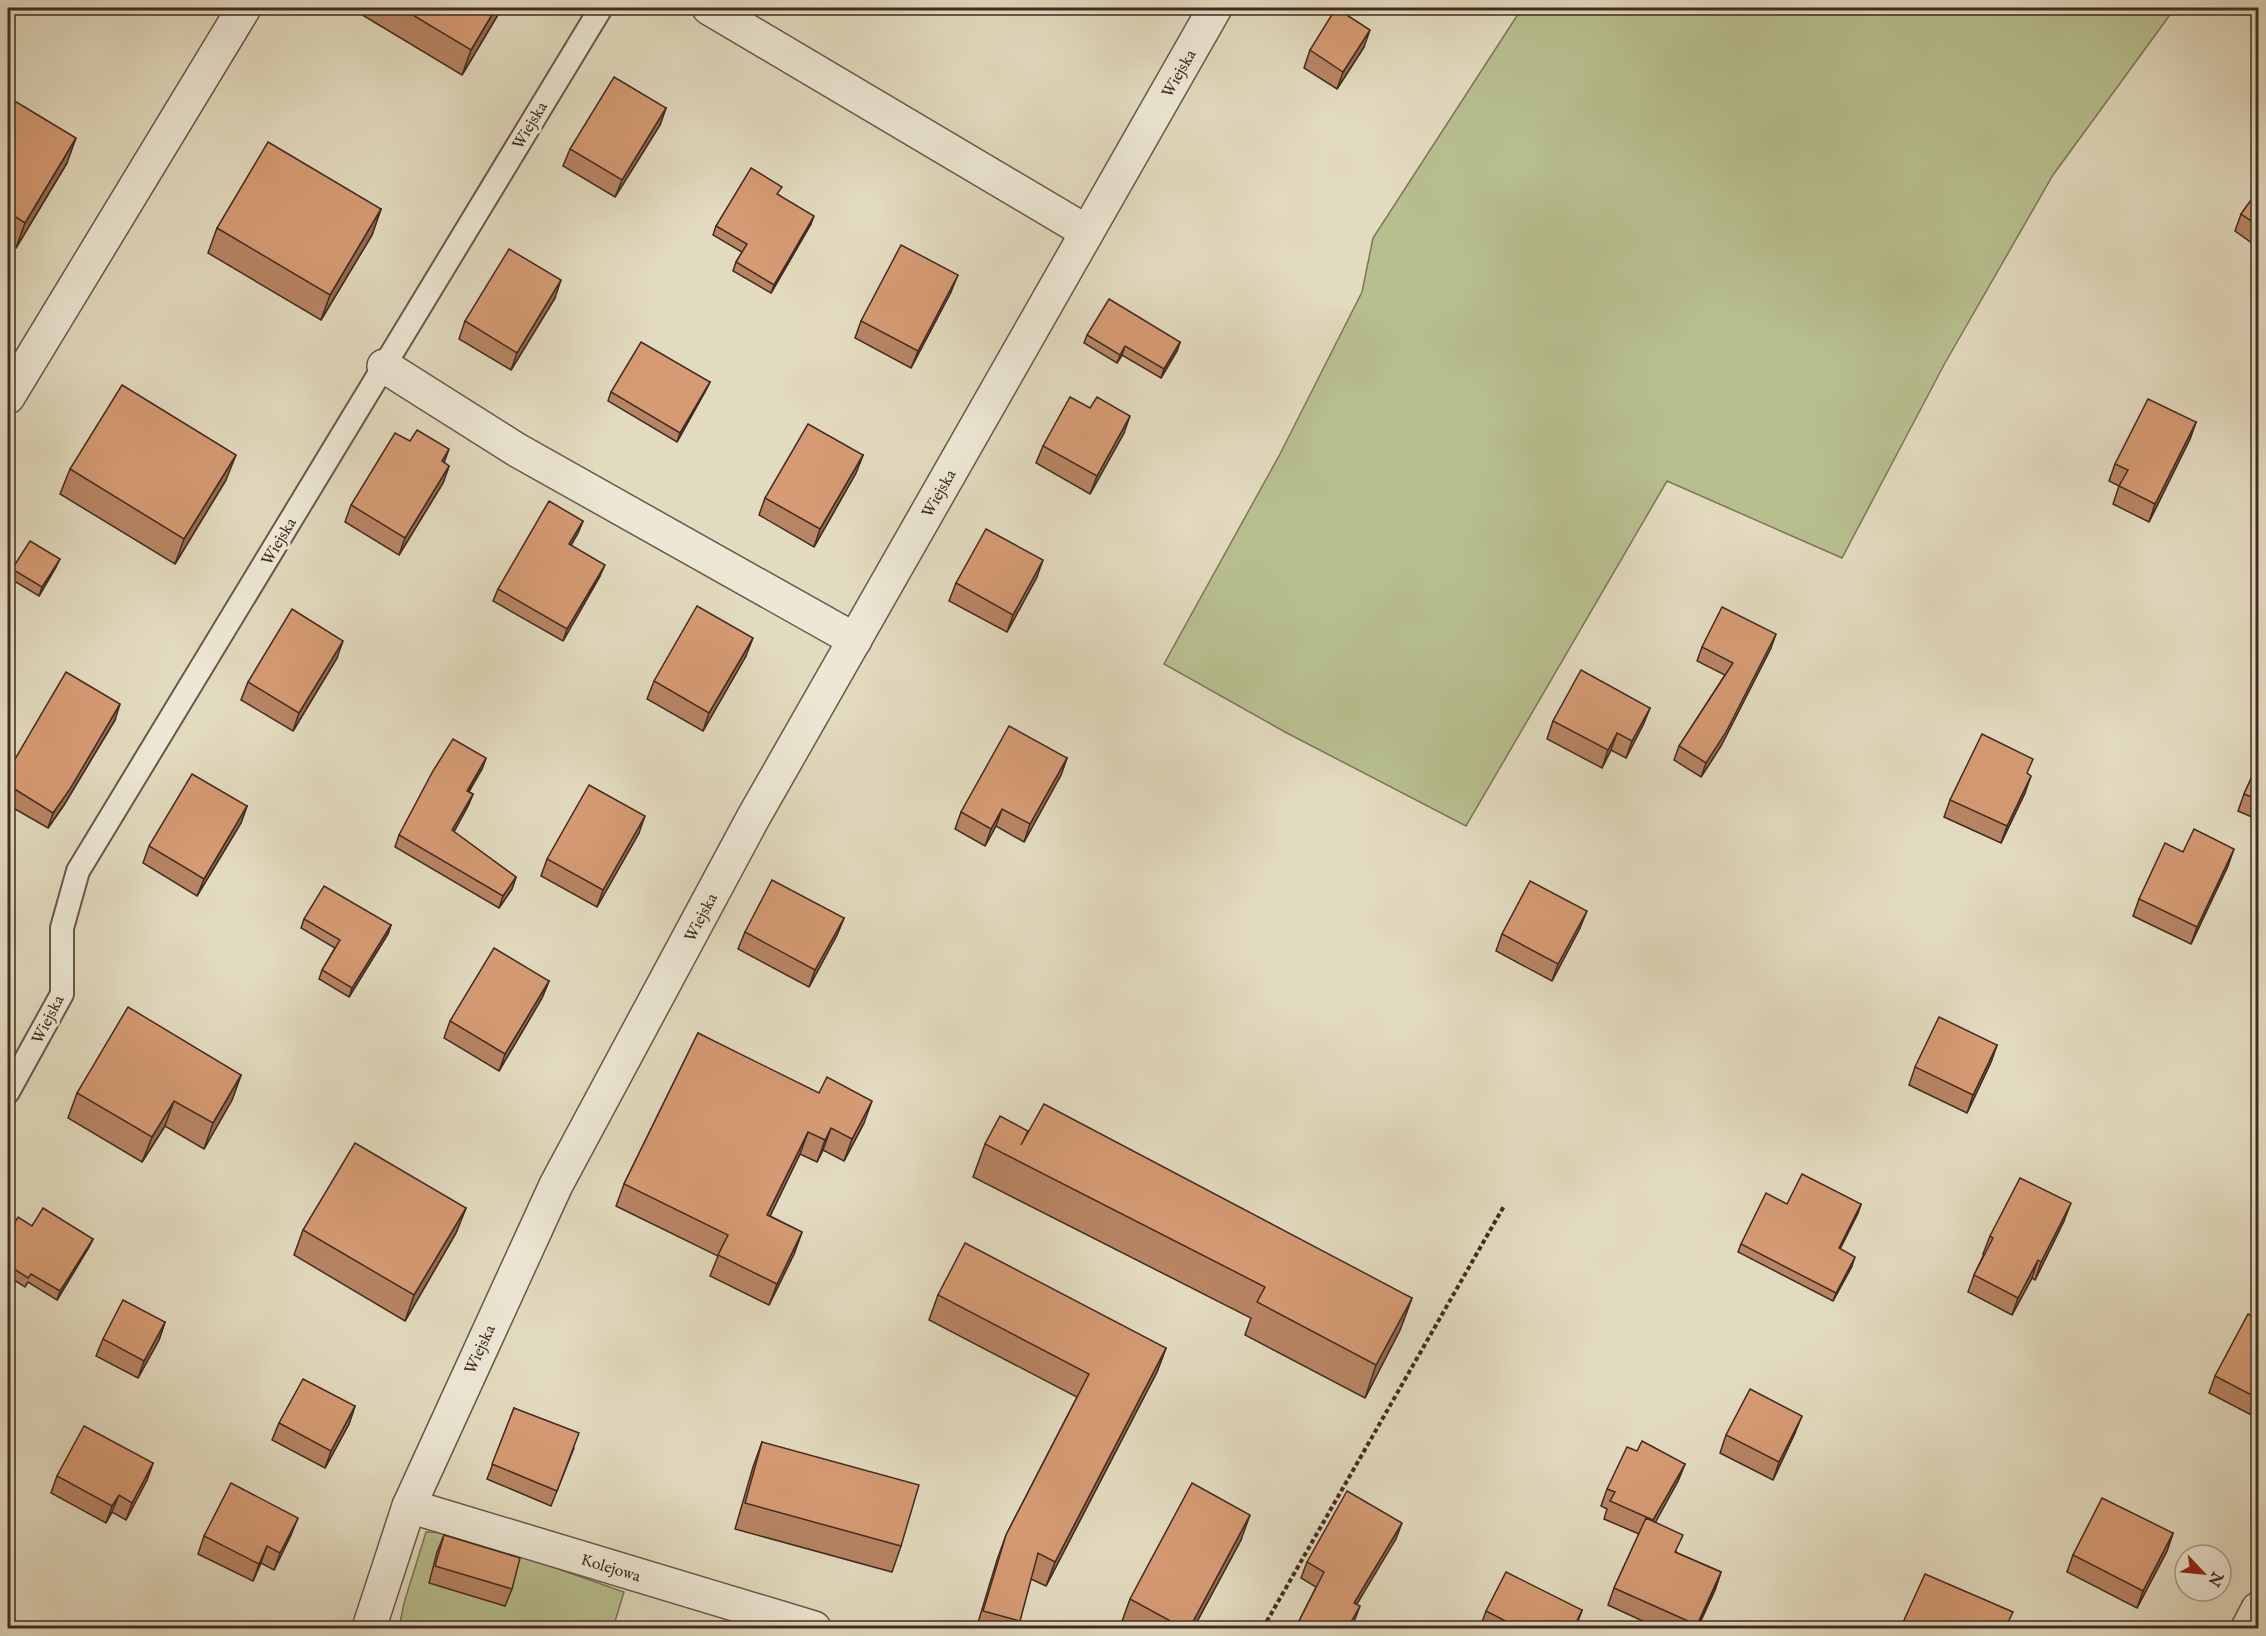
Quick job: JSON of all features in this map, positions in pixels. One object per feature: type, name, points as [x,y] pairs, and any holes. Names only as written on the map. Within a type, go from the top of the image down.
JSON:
[{"type":"street","points":[[8,397],[244,8]]},
{"type":"street","points":[[709,8],[1087,232]]},
{"type":"street","name":"Wiejska","points":[[369,1629],[409,1506],[465,1379],[556,1185],[753,818],[1215,8]]},
{"type":"street","points":[[384,366],[517,450],[855,640]]},
{"type":"street","name":"Kolejowa","points":[[409,1506],[814,1629]]},
{"type":"street","points":[[2248,1629],[2259,1609]]},
{"type":"lane","name":"Wiejska","points":[[8,1092],[62,994],[62,928],[78,871],[600,8]]},
{"type":"path","points":[[1263,1629],[1504,1206]]},
{"type":"green space","points":[[1522,8],[2175,8],[2053,175],[1945,363],[1842,558],[1667,481],[1466,826],[1285,732],[1164,664],[1280,454],[1362,292],[1373,238]]},
{"type":"green space","points":[[426,1532],[455,1533],[624,1592],[613,1628],[399,1628],[404,1603]]},
{"type":"building","points":[[401,8],[496,8],[471,50]]},
{"type":"building","points":[[1336,8],[1370,30],[1343,72],[1310,50]]},
{"type":"building","points":[[614,77],[666,108],[622,180],[570,149]]},
{"type":"building","points":[[8,97],[76,138],[25,223],[8,212]]},
{"type":"building","points":[[268,142],[381,209],[330,295],[217,228]]},
{"type":"building","points":[[751,168],[782,187],[777,194],[814,216],[774,285],[736,262],[747,244],[716,226]]},
{"type":"building","points":[[2259,189],[2259,226],[2241,214]]},
{"type":"building","points":[[901,245],[958,275],[918,351],[861,321]]},
{"type":"building","points":[[509,249],[561,280],[517,353],[465,321]]},
{"type":"building","points":[[1109,299],[1180,342],[1164,369],[1125,346],[1120,355],[1087,335]]},
{"type":"building","points":[[641,342],[710,382],[680,433],[611,392]]},
{"type":"building","points":[[122,385],[236,455],[184,539],[70,469]]},
{"type":"building","points":[[1070,397],[1090,408],[1097,397],[1130,416],[1097,476],[1043,446]]},
{"type":"building","points":[[2148,399],[2196,422],[2155,504],[2119,486],[2128,470],[2115,464]]},
{"type":"building","points":[[808,424],[863,455],[820,529],[765,498]]},
{"type":"building","points":[[417,430],[449,449],[442,461],[449,466],[405,538],[351,505],[395,433],[410,441]]},
{"type":"building","points":[[549,501],[583,521],[569,544],[605,565],[567,629],[498,589]]},
{"type":"building","points":[[986,529],[1043,560],[1013,615],[956,583]]},
{"type":"building","points":[[30,541],[60,559],[42,587],[12,569]]},
{"type":"building","points":[[697,606],[753,638],[709,713],[654,681]]},
{"type":"building","points":[[1722,607],[1776,634],[1726,732],[1706,763],[1679,746],[1733,663],[1702,647]]},
{"type":"building","points":[[292,609],[343,641],[299,713],[248,682]]},
{"type":"building","points":[[1581,670],[1650,708],[1632,741],[1617,733],[1608,750],[1553,721]]},
{"type":"building","points":[[66,672],[120,704],[70,789],[53,813],[8,785],[8,771]]},
{"type":"building","points":[[1009,726],[1067,758],[1030,824],[1002,809],[991,829],[961,812]]},
{"type":"building","points":[[1982,734],[2033,759],[2027,773],[2031,776],[2007,826],[1950,800]]},
{"type":"building","points":[[453,739],[486,758],[467,791],[473,794],[452,830],[516,877],[503,896],[399,835]]},
{"type":"building","points":[[2259,761],[2259,800],[2244,794]]},
{"type":"building","points":[[192,774],[247,806],[204,879],[149,846]]},
{"type":"building","points":[[589,785],[645,816],[603,890],[547,859]]},
{"type":"building","points":[[2194,829],[2234,849],[2197,927],[2139,899],[2165,843],[2183,852]]},
{"type":"building","points":[[772,880],[844,918],[815,970],[745,932]]},
{"type":"building","points":[[1530,881],[1587,911],[1558,964],[1502,934]]},
{"type":"building","points":[[324,886],[391,925],[352,988],[322,970],[340,940],[304,919]]},
{"type":"building","points":[[494,948],[549,981],[505,1054],[450,1021]]},
{"type":"building","points":[[128,1007],[241,1075],[213,1123],[174,1101],[152,1137],[77,1093]]},
{"type":"building","points":[[1939,1017],[1997,1045],[1973,1095],[1915,1067]]},
{"type":"building","points":[[698,1033],[819,1093],[827,1077],[872,1101],[852,1139],[831,1128],[825,1140],[808,1132],[767,1215],[802,1232],[777,1284],[718,1255],[728,1235],[624,1184]]},
{"type":"building","points":[[1044,1104],[1412,1298],[1376,1365],[1257,1302],[1265,1287],[985,1144],[1000,1116],[1028,1131],[1021,1145]]},
{"type":"building","points":[[355,1143],[466,1208],[414,1295],[303,1230]]},
{"type":"building","points":[[1802,1174],[1861,1204],[1839,1248],[1855,1257],[1836,1293],[1741,1244],[1766,1193],[1787,1204]]},
{"type":"building","points":[[2020,1178],[2071,1203],[2041,1262],[2038,1260],[2018,1298],[1974,1275],[1993,1238],[1990,1236]]},
{"type":"building","points":[[43,1208],[93,1239],[60,1291],[31,1274],[28,1278],[8,1265],[8,1234],[18,1217],[32,1226]]},
{"type":"building","points":[[965,1243],[1166,1348],[1055,1562],[1038,1553],[1020,1621],[983,1611],[1006,1535],[1089,1374],[938,1295]]},
{"type":"building","points":[[123,1300],[165,1322],[144,1361],[103,1339]]},
{"type":"building","points":[[2248,1314],[2259,1319],[2259,1399],[2215,1376]]},
{"type":"building","points":[[303,1379],[355,1406],[331,1451],[279,1423]]},
{"type":"building","points":[[1750,1389],[1802,1416],[1779,1462],[1726,1435]]},
{"type":"building","points":[[514,1408],[579,1433],[557,1491],[492,1464]]},
{"type":"building","points":[[84,1426],[153,1463],[132,1503],[119,1495],[112,1506],[57,1476]]},
{"type":"building","points":[[1642,1441],[1685,1464],[1653,1520],[1610,1501],[1615,1492],[1607,1489],[1627,1447],[1637,1451]]},
{"type":"building","points":[[762,1442],[919,1485],[901,1546],[745,1503]]},
{"type":"building","points":[[231,1483],[298,1518],[280,1553],[267,1546],[259,1564],[204,1536]]},
{"type":"building","points":[[1192,1483],[1250,1515],[1189,1629],[1185,1629],[1130,1599]]},
{"type":"building","points":[[1347,1491],[1402,1523],[1354,1603],[1360,1606],[1351,1622],[1363,1629],[1295,1629],[1324,1572],[1307,1562]]},
{"type":"building","points":[[2102,1498],[2173,1533],[2143,1591],[2073,1555]]},
{"type":"building","points":[[1646,1518],[1683,1535],[1675,1552],[1721,1572],[1697,1625],[1614,1588]]},
{"type":"building","points":[[444,1535],[520,1558],[512,1589],[435,1566]]},
{"type":"building","points":[[1506,1572],[1582,1610],[1573,1629],[1521,1629],[1486,1611]]},
{"type":"building","points":[[1925,1574],[2013,1612],[2005,1629],[1900,1629]]}]
